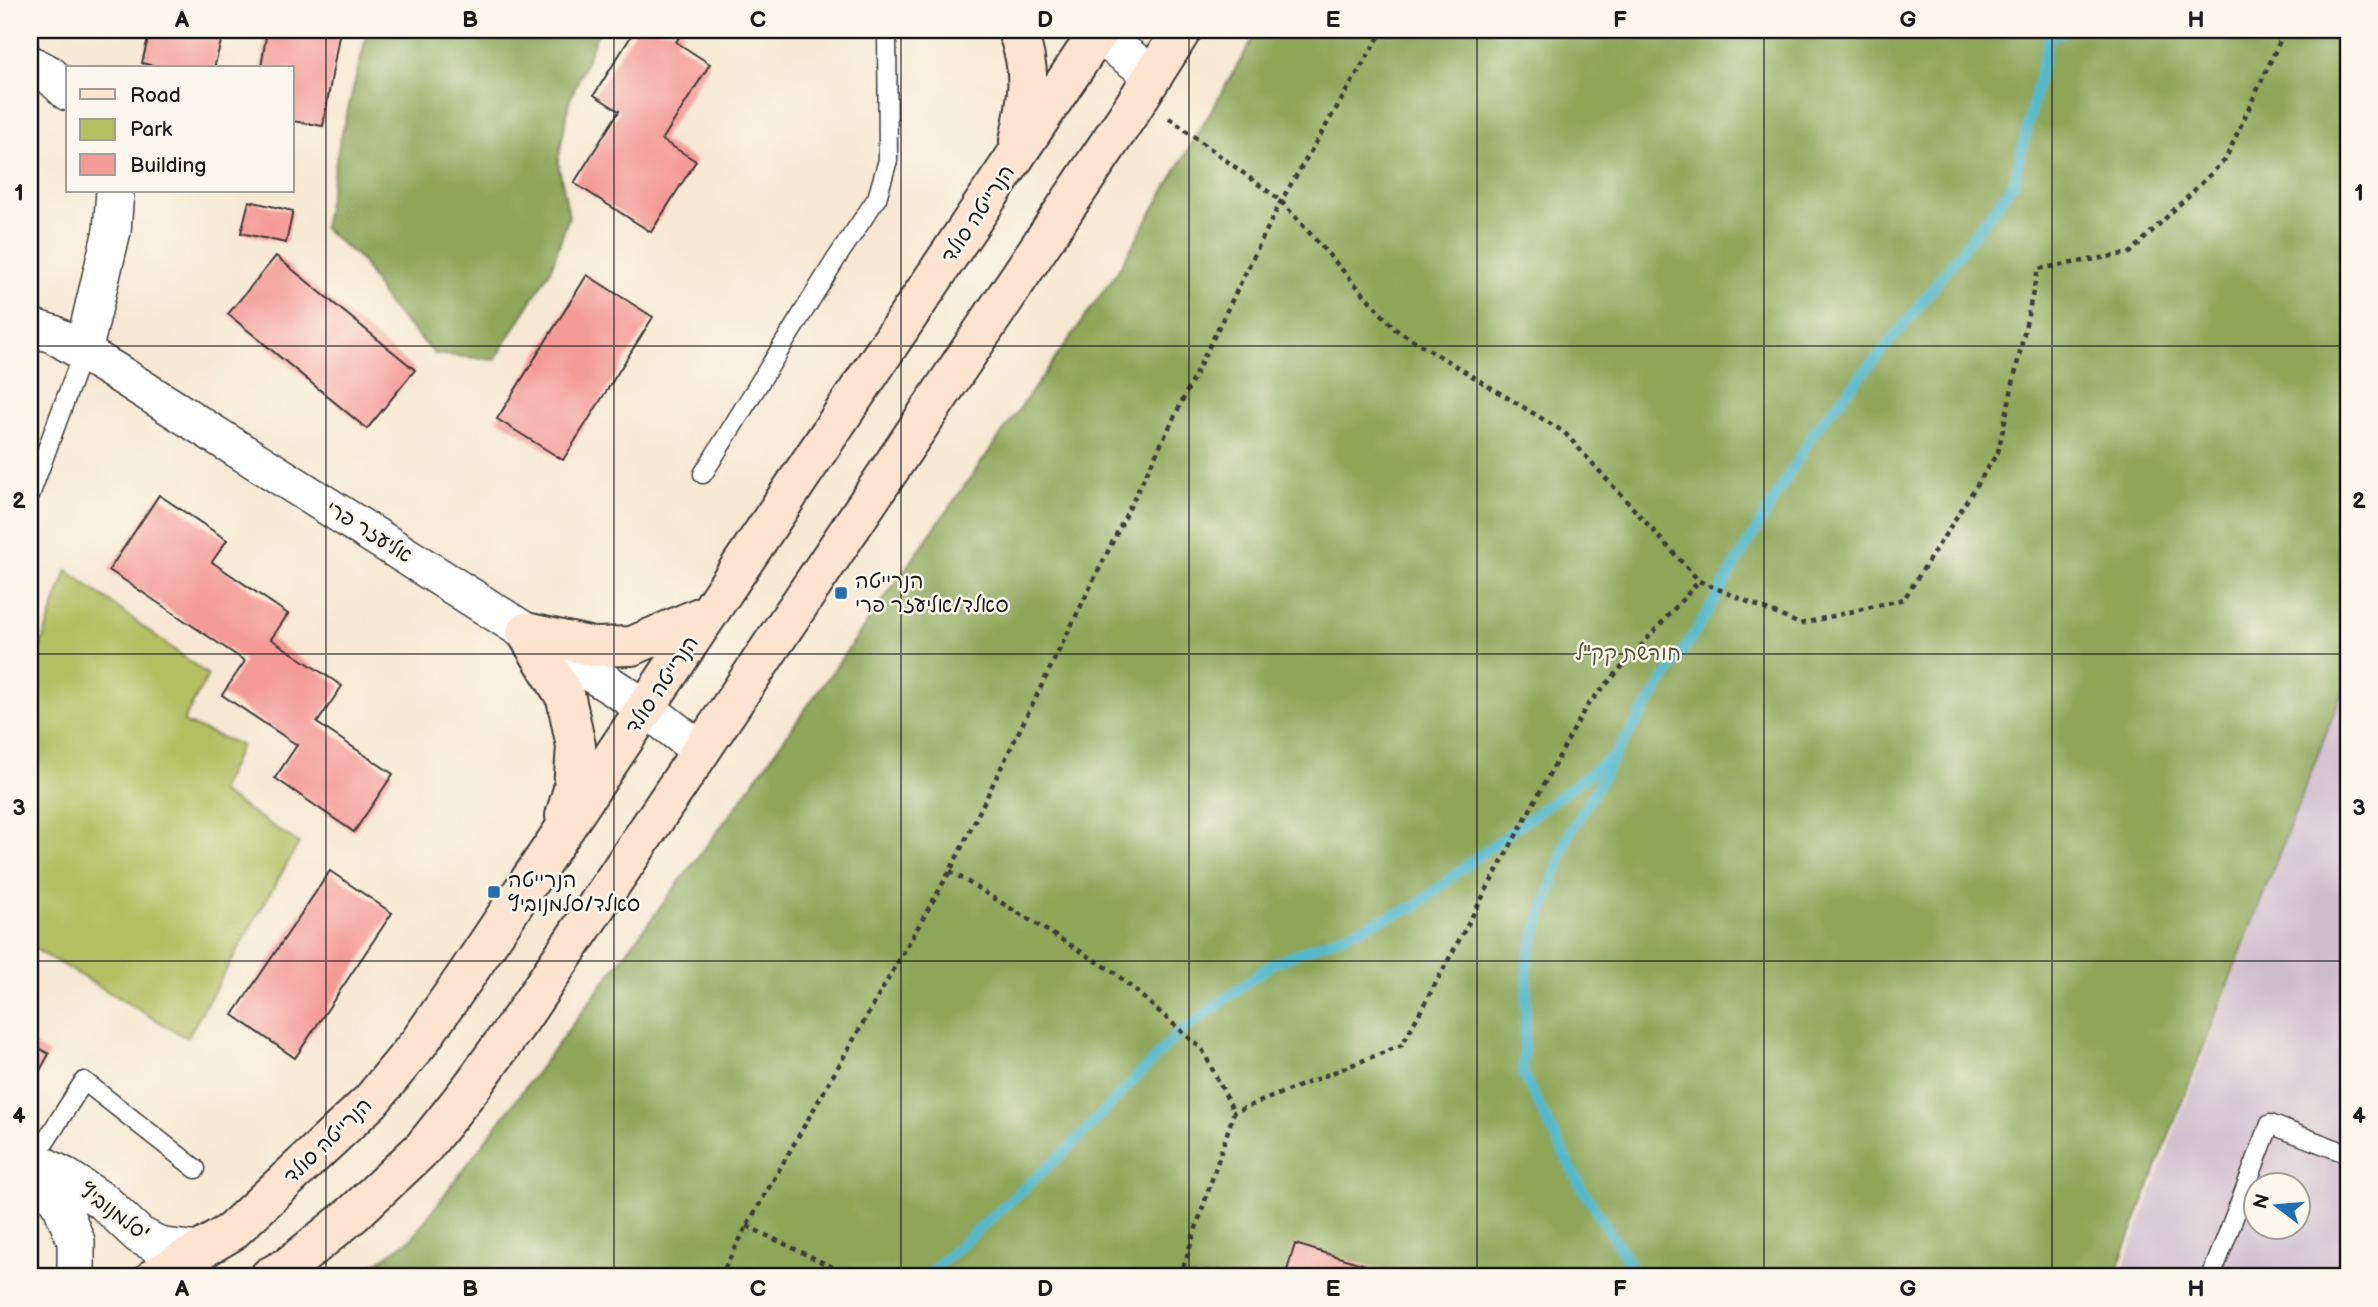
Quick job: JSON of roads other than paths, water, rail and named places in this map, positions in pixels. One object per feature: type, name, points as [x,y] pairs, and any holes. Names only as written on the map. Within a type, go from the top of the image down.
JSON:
[{"type":"main road","points":[[1016,157],[1029,92],[1025,53],[1017,30]]},
{"type":"main road","points":[[269,1277],[289,1266],[353,1214],[423,1148],[473,1085],[522,1017],[701,751],[1128,115],[1182,30]]},
{"type":"main road","name":"הנרייטה סולד","points":[[155,1277],[231,1232],[372,1101],[418,1044],[1016,157],[1097,31]]},
{"type":"main road","points":[[526,632],[593,647],[632,646],[709,614]]},
{"type":"main road","points":[[526,632],[566,698],[576,746],[573,789],[558,838]]},
{"type":"street","points":[[1097,31],[1153,75]]},
{"type":"street","points":[[30,64],[48,74],[66,90]]},
{"type":"street","points":[[83,352],[111,231],[114,192]]},
{"type":"street","name":"אליעזר פרי","points":[[30,327],[53,334],[83,352],[646,708],[701,751]]},
{"type":"street","name":"סלמנוביץ'","points":[[31,1160],[64,1176],[104,1202],[139,1235],[162,1247],[198,1251]]},
{"type":"street","name":"סלמנוביץ'","points":[[31,1160],[62,1207],[76,1241],[76,1277]]},
{"type":"lane","points":[[703,474],[836,259],[877,198],[888,160],[887,30]]},
{"type":"lane","points":[[30,495],[83,352]]},
{"type":"lane","points":[[31,1160],[84,1081],[196,1168]]},
{"type":"lane","points":[[2211,1277],[2270,1124],[2348,1154]]},
{"type":"waterway","points":[[2044,30],[2049,37],[2067,30]]},
{"type":"waterway","points":[[925,1277],[1069,1148],[1176,1036],[1272,964],[1416,906],[1615,755],[1698,628],[1816,429],[1909,319],[2014,183],[2049,37]]},
{"type":"waterway","points":[[1614,759],[1568,836],[1528,958],[1523,1074],[1580,1185],[1638,1277]]},
{"type":"place","name":"הנרייטה סאלד/אליעזר פרי","points":[[841,593]]},
{"type":"place","name":"הנרייטה סאלד/סלמנוביץ","points":[[494,892]]},
{"type":"park label","name":"חורשת קק\"ל","points":[[1628,653]]}]
